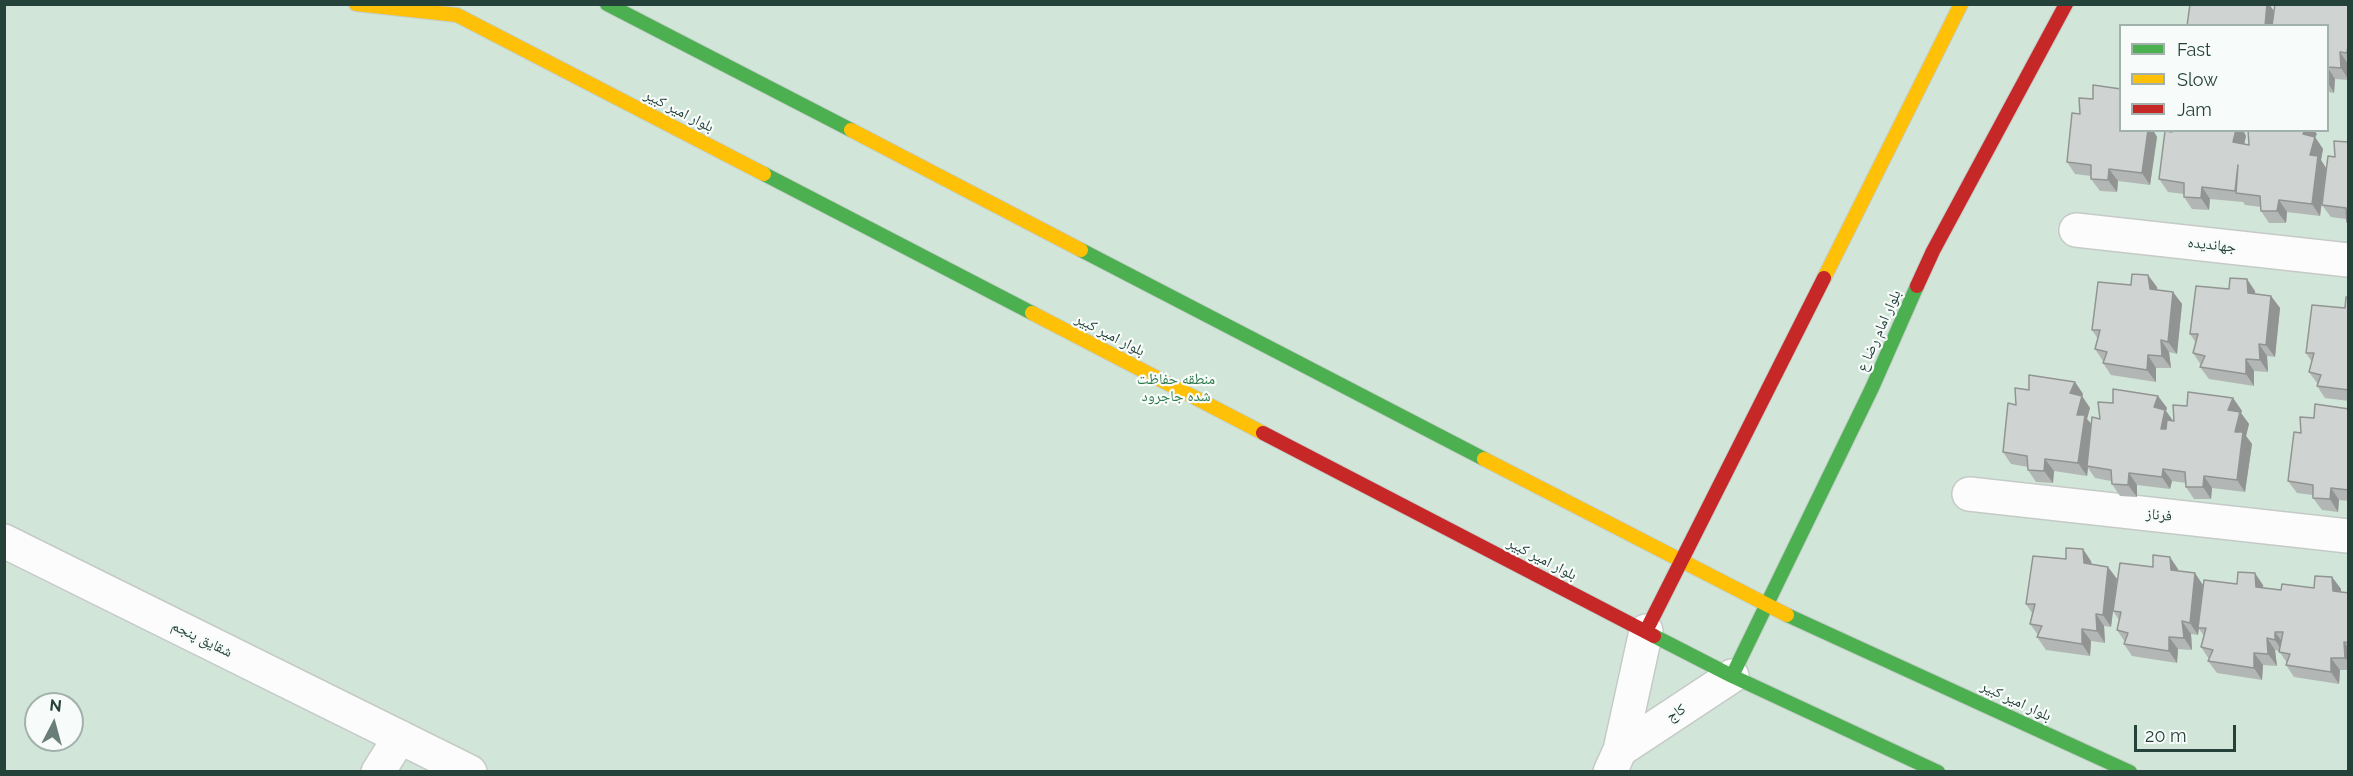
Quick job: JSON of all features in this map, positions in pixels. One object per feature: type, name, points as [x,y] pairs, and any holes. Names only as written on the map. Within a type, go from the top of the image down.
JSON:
[{"type":"main road","name":"بلوار امیر کبیر","points":[[356,4],[457,15],[1732,676],[1938,771]]},
{"type":"main road","name":"بلوار امیر کبیر","points":[[607,4],[1768,606],[2130,771]]},
{"type":"main road","points":[[1646,632],[1961,4]]},
{"type":"main road","name":"بلوار امام رضا ع","points":[[1732,676],[1872,388],[1933,251],[2066,4]]},
{"type":"street","name":"جهاندیده","points":[[2076,230],[2349,260]]},
{"type":"street","name":"فرناز","points":[[1969,494],[2349,536]]},
{"type":"street","name":"شقایق پنجم","points":[[4,541],[470,771]]},
{"type":"street","name":"کاج","points":[[1615,761],[1646,632]]},
{"type":"street","name":"کاج","points":[[1615,761],[1732,676]]},
{"type":"street","points":[[378,771],[400,737]]},
{"type":"green space","name":"منطقه حفاظت شده جاجرود","points":[[5,5],[2348,5],[2348,771],[5,771]]},
{"type":"building","points":[[2190,4],[2267,4],[2265,24],[2187,24]]},
{"type":"building","points":[[2275,4],[2349,4],[2347,53],[2340,52],[2341,68],[2329,67],[2329,24],[2272,24]]},
{"type":"building","points":[[2093,85],[2119,89],[2119,132],[2148,132],[2142,173],[2109,169],[2108,180],[2091,179],[2091,165],[2067,162],[2072,113],[2080,114],[2079,98],[2093,99]]},
{"type":"building","points":[[2165,132],[2236,132],[2233,142],[2249,145],[2248,132],[2304,132],[2303,134],[2315,137],[2310,155],[2318,156],[2312,204],[2279,200],[2277,211],[2261,211],[2260,196],[2236,193],[2238,165],[2235,191],[2202,187],[2201,198],[2184,197],[2184,183],[2159,179]]},
{"type":"building","points":[[2349,134],[2349,223],[2346,208],[2322,205],[2328,156],[2335,157],[2334,141],[2348,142]]},
{"type":"building","points":[[2132,274],[2148,275],[2150,289],[2173,292],[2168,342],[2161,340],[2162,356],[2148,355],[2147,370],[2103,363],[2107,352],[2095,349],[2100,330],[2092,330],[2098,282],[2131,285]]},
{"type":"building","points":[[2230,278],[2247,279],[2248,293],[2271,296],[2266,345],[2259,344],[2260,360],[2246,359],[2246,374],[2200,367],[2205,356],[2193,353],[2198,334],[2190,334],[2196,286],[2229,289]]},
{"type":"building","points":[[2346,297],[2349,297],[2349,390],[2317,386],[2321,375],[2309,372],[2314,353],[2306,353],[2312,305],[2345,308]]},
{"type":"building","points":[[2029,375],[2075,382],[2070,393],[2082,396],[2077,415],[2085,415],[2078,463],[2045,459],[2044,471],[2028,470],[2027,456],[2003,452],[2008,403],[2016,405],[2015,388],[2029,390]]},
{"type":"building","points":[[2113,389],[2158,396],[2154,407],[2165,410],[2161,429],[2166,429],[2167,420],[2174,421],[2173,405],[2187,406],[2188,392],[2233,398],[2228,410],[2240,412],[2235,432],[2243,432],[2237,480],[2204,476],[2203,487],[2186,487],[2185,472],[2163,469],[2162,477],[2129,473],[2128,485],[2112,484],[2111,470],[2087,466],[2092,417],[2100,419],[2098,402],[2113,403]]},
{"type":"building","points":[[2315,404],[2349,409],[2349,490],[2331,488],[2330,499],[2313,498],[2313,485],[2288,481],[2294,432],[2301,433],[2300,417],[2314,418]]},
{"type":"building","points":[[2066,548],[2083,549],[2084,563],[2108,567],[2103,615],[2096,614],[2097,631],[2082,629],[2082,644],[2037,637],[2042,626],[2030,624],[2035,604],[2026,604],[2033,556],[2066,559]]},
{"type":"building","points":[[2153,555],[2170,557],[2171,570],[2195,573],[2190,623],[2182,621],[2184,638],[2169,637],[2169,651],[2124,644],[2128,633],[2117,630],[2121,612],[2113,611],[2120,563],[2153,567]]},
{"type":"building","points":[[2238,572],[2255,573],[2256,587],[2281,590],[2282,584],[2314,588],[2315,576],[2332,577],[2333,591],[2349,593],[2349,643],[2344,642],[2345,658],[2331,658],[2331,672],[2286,665],[2290,654],[2279,652],[2283,632],[2275,632],[2275,640],[2267,638],[2268,654],[2254,653],[2254,668],[2208,661],[2213,650],[2201,647],[2206,628],[2198,628],[2204,580],[2237,584]]},
{"type":"traffic: fast","points":[[607,4],[851,130]]},
{"type":"traffic: fast","points":[[764,174],[1032,313]]},
{"type":"traffic: fast","points":[[1081,250],[1484,459]]},
{"type":"traffic: fast","points":[[1732,676],[1872,388],[1917,286]]},
{"type":"traffic: fast","points":[[1787,615],[2130,772]]},
{"type":"traffic: fast","points":[[1654,636],[1732,676],[1938,772]]},
{"type":"traffic: slow","points":[[356,4],[457,15],[764,174]]},
{"type":"traffic: slow","points":[[1824,278],[1961,4]]},
{"type":"traffic: slow","points":[[851,130],[1081,250]]},
{"type":"traffic: slow","points":[[1032,313],[1263,433]]},
{"type":"traffic: slow","points":[[1484,459],[1787,615]]},
{"type":"traffic: jam","points":[[1917,286],[1933,251],[2066,4]]},
{"type":"traffic: jam","points":[[1646,631],[1824,278]]},
{"type":"traffic: jam","points":[[1263,433],[1654,636]]}]
